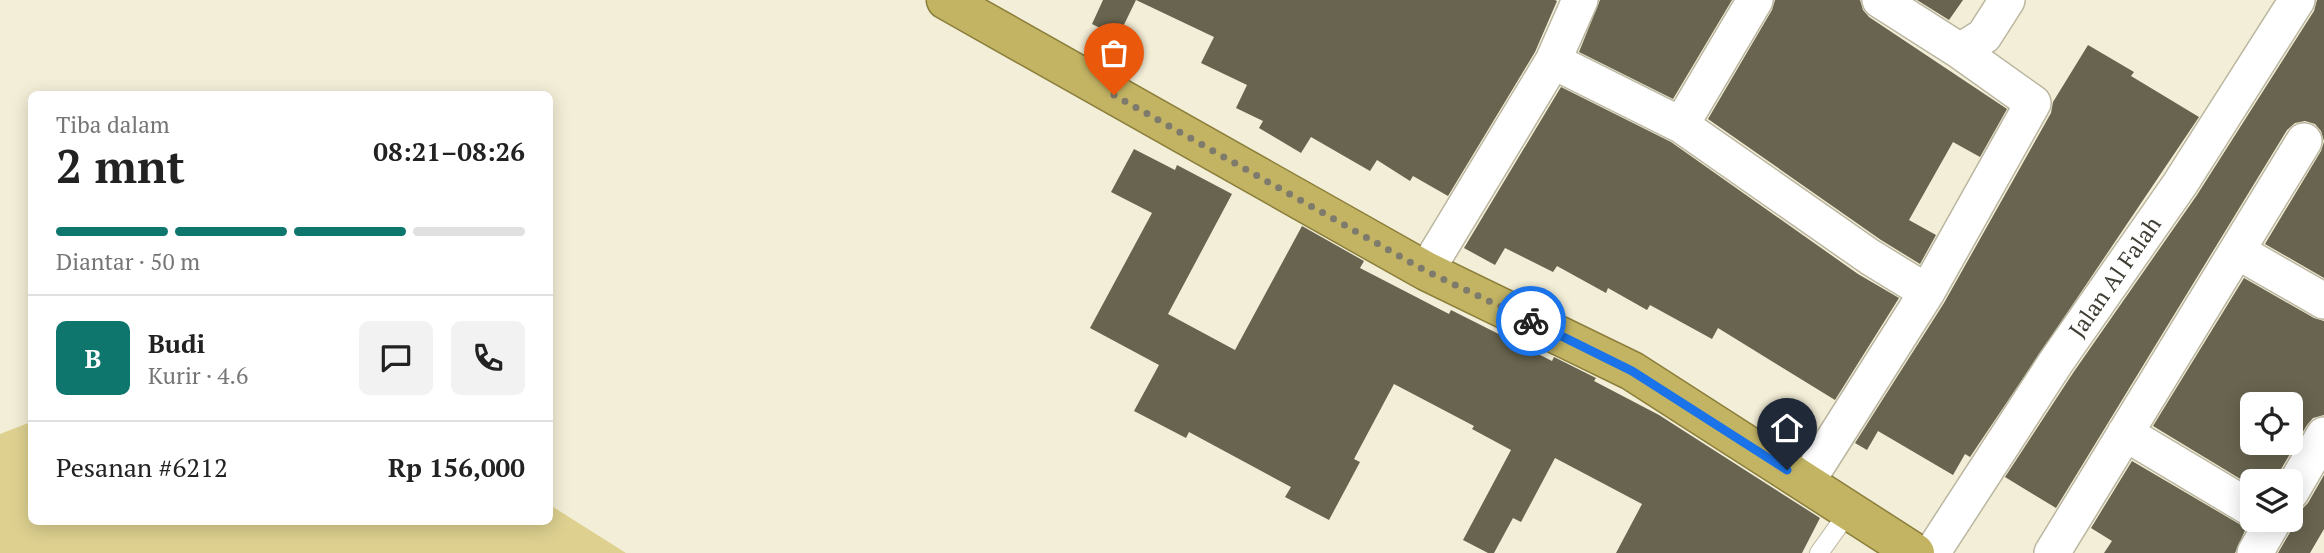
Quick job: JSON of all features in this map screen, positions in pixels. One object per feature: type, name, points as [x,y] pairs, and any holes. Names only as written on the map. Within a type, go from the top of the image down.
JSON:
[{"type":"highway","points":[[946,0],[1426,271],[1632,371],[1915,553]]},
{"type":"street","points":[[1426,271],[1553,61],[1580,0]]},
{"type":"street","points":[[1682,125],[1755,0]]},
{"type":"street","points":[[1806,483],[1927,292],[2033,103],[1960,51],[1880,0]]},
{"type":"street","points":[[1960,51],[1984,36],[2007,0]]},
{"type":"street","name":"Jalan Al Falah","points":[[1932,553],[2056,362],[2180,184],[2297,0]]},
{"type":"street","points":[[1553,61],[1682,125],[1870,257],[1927,292]]},
{"type":"street","points":[[2052,553],[2304,141]]},
{"type":"street","points":[[2237,251],[2324,301]]},
{"type":"street","points":[[2125,433],[2240,501]]},
{"type":"street","points":[[2303,471],[2324,435]]},
{"type":"street","points":[[2255,553],[2263,532]]},
{"type":"lane","points":[[1819,553],[1850,510]]},
{"type":"shaded area","points":[[28,423],[28,525],[553,525],[553,507],[626,553],[0,553],[0,434]]},
{"type":"building","points":[[1103,0],[1136,0],[1118,37],[1092,24]]},
{"type":"building","points":[[1136,0],[1557,1],[1535,52],[1448,196],[1413,176],[1410,181],[1377,160],[1370,171],[1311,137],[1301,153],[1259,128],[1263,121],[1236,108],[1247,85],[1201,63],[1214,37]]},
{"type":"building","points":[[1600,0],[1732,0],[1673,99],[1579,52]]},
{"type":"building","points":[[1775,0],[1860,0],[1869,17],[2007,109],[1980,157],[1953,142],[1909,220],[1936,235],[1920,264],[1881,240],[1708,119],[1772,10]]},
{"type":"building","points":[[1917,0],[1963,0],[1949,20]]},
{"type":"building","points":[[2317,0],[2324,0],[2324,141],[2315,124],[2305,121],[2295,123],[2287,130],[2056,508],[2005,477],[2073,373],[2197,195],[2314,11]]},
{"type":"building","points":[[2088,45],[2134,72],[2131,76],[2199,117],[1970,457],[1965,454],[1953,475],[1878,431],[1867,450],[1855,443],[1944,303],[2051,113],[2053,102]]},
{"type":"building","points":[[1561,87],[1671,142],[1858,274],[1899,298],[1835,400],[1718,328],[1712,339],[1650,305],[1647,310],[1608,288],[1606,293],[1557,266],[1553,272],[1505,248],[1495,265],[1464,248]]},
{"type":"building","points":[[2324,142],[2324,278],[2265,244]]},
{"type":"building","points":[[1134,149],[1175,170],[1177,165],[1232,194],[1168,314],[1235,350],[1302,226],[1364,261],[1360,268],[1449,314],[1451,310],[1552,361],[1554,357],[1596,378],[1594,381],[1659,415],[1820,518],[1802,553],[1616,553],[1642,504],[1555,458],[1521,522],[1513,518],[1494,553],[1488,553],[1463,540],[1511,450],[1472,429],[1474,426],[1394,384],[1354,459],[1360,462],[1329,520],[1285,497],[1291,487],[1189,432],[1186,438],[1134,411],[1159,365],[1090,328],[1152,213],[1111,192]]},
{"type":"building","points":[[2244,278],[2324,321],[2324,415],[2313,418],[2303,432],[2303,392],[2240,392],[2240,455],[2289,455],[2281,469],[2240,469],[2240,479],[2153,426]]},
{"type":"building","points":[[2132,461],[2240,524],[2240,532],[2244,532],[2235,553],[2104,553],[2112,541],[2091,528]]},
{"type":"building","points":[[2324,475],[2324,529],[2310,553],[2278,553],[2290,532],[2303,532],[2303,508]]},
{"type":"way so far","points":[[1114,95],[1426,271],[1531,321]]},
{"type":"route","points":[[1531,321],[1632,371],[1787,470]]}]
